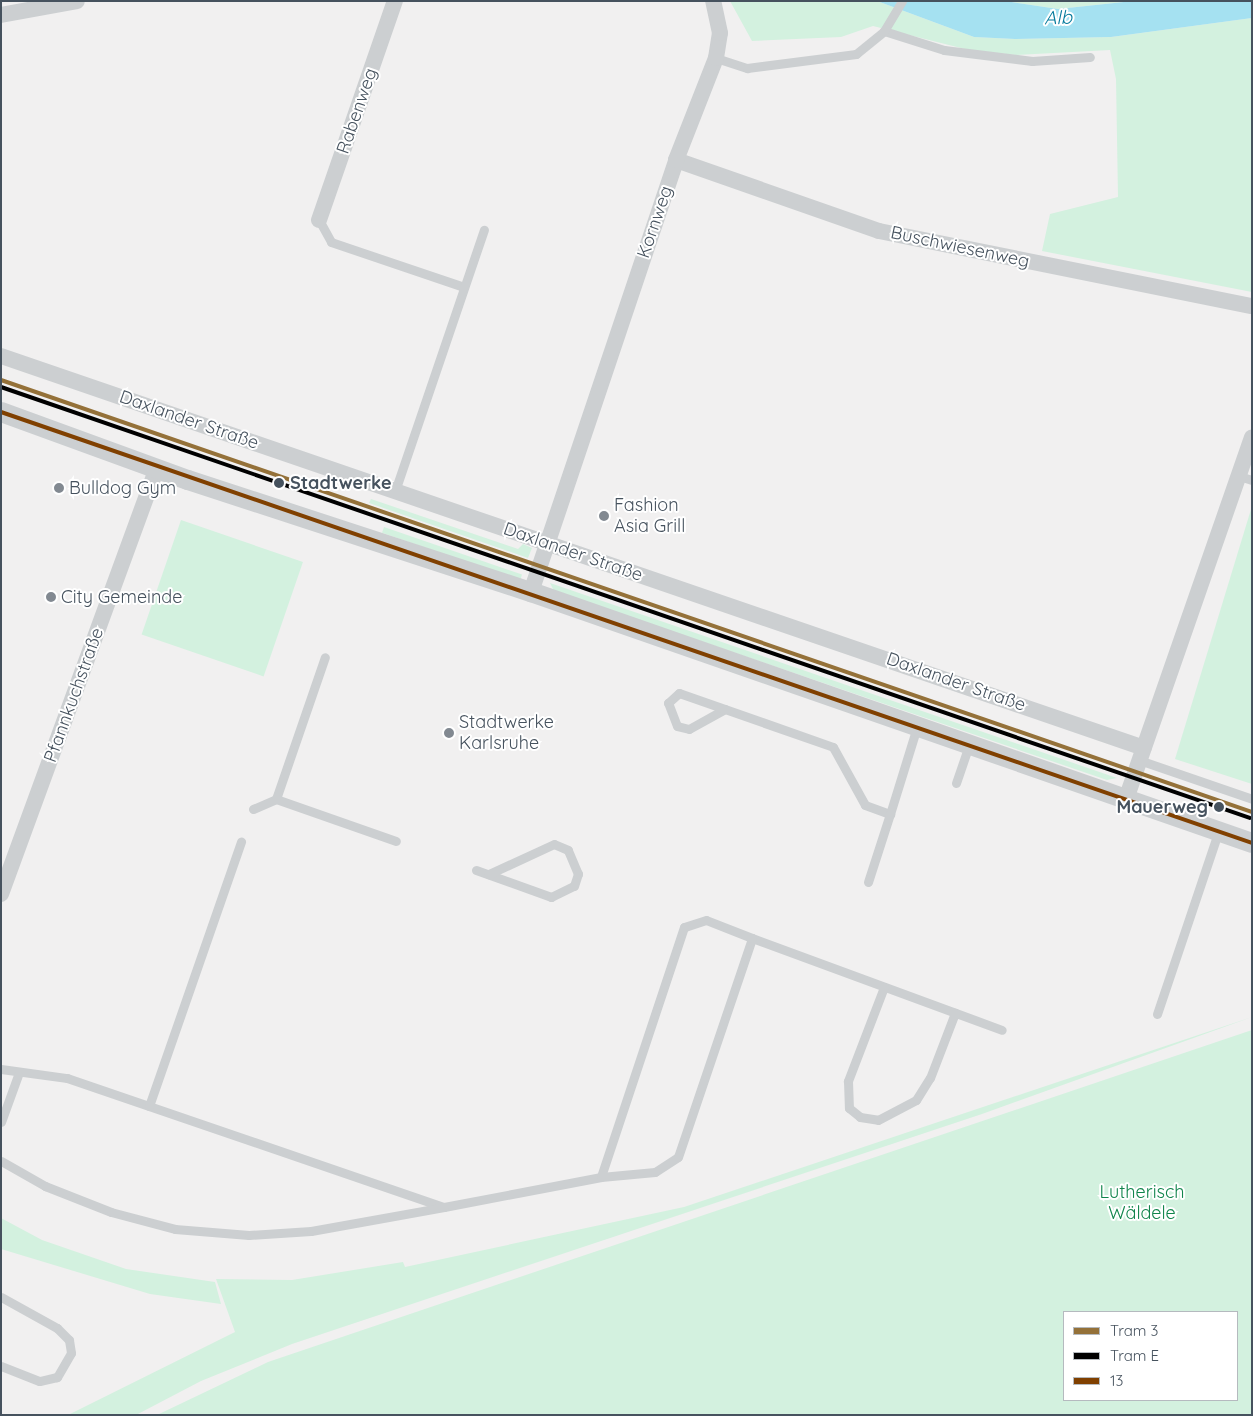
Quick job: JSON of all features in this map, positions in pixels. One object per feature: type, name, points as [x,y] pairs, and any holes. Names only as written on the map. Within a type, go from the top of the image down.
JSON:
[{"type":"street","points":[[1,15],[77,1]]},
{"type":"street","name":"Rabenweg","points":[[319,220],[395,1]]},
{"type":"street","name":"Kornweg","points":[[531,592],[676,160],[716,58],[720,33],[712,1]]},
{"type":"street","name":"Buschwiesenweg","points":[[676,160],[879,231],[1252,306]]},
{"type":"street","name":"Daxlander Straße","points":[[1,356],[549,543],[1142,754]]},
{"type":"street","points":[[1,412],[336,531],[531,592],[969,745],[1125,802],[1252,843]]},
{"type":"street","points":[[1125,802],[1245,478],[1252,437]]},
{"type":"street","name":"Pfannkuchstraße","points":[[1,894],[157,468]]},
{"type":"lane","points":[[716,58],[747,68],[833,60],[856,54],[884,31],[902,1]]},
{"type":"lane","points":[[884,31],[944,50],[1032,62],[1090,57]]},
{"type":"lane","points":[[319,220],[331,242],[464,287]]},
{"type":"lane","points":[[395,491],[484,230]]},
{"type":"lane","points":[[276,799],[325,657]]},
{"type":"lane","points":[[725,709],[689,729],[677,726],[668,703],[679,693],[725,709],[833,747],[865,805],[890,814]]},
{"type":"lane","points":[[868,882],[917,727]]},
{"type":"lane","points":[[956,783],[969,745]]},
{"type":"lane","name":"Daxlander Straße","points":[[1142,754],[1252,799]]},
{"type":"lane","points":[[253,809],[276,799],[396,842]]},
{"type":"lane","points":[[1157,1014],[1218,833]]},
{"type":"lane","points":[[150,1106],[241,842]]},
{"type":"lane","points":[[476,870],[551,897],[564,895],[578,874],[568,850],[554,844],[489,874]]},
{"type":"lane","points":[[601,1177],[684,927],[706,920],[1002,1030]]},
{"type":"lane","points":[[1,1161],[44,1186],[111,1212],[175,1229],[248,1235],[311,1231],[601,1177],[655,1172],[678,1157],[752,938]]},
{"type":"lane","points":[[884,987],[846,1088],[848,1108],[860,1117],[878,1120],[916,1100],[930,1078],[955,1013]]},
{"type":"lane","points":[[1,1069],[18,1074],[67,1078],[444,1207]]},
{"type":"lane","points":[[1,1122],[18,1074]]},
{"type":"lane","points":[[1,1297],[57,1328],[69,1340],[72,1353],[57,1377],[39,1381],[1,1366]]},
{"type":"green space","points":[[730,1],[877,1],[974,37],[1015,39],[1111,37],[1252,18],[1252,292],[1042,251],[1050,214],[1118,197],[1116,79],[1110,50],[1016,55],[969,50],[873,26],[841,37],[752,41]]},
{"type":"green space","points":[[1005,1],[1133,1],[1058,9]]},
{"type":"green space","points":[[371,499],[518,549],[523,544],[532,548],[528,558],[369,503]]},
{"type":"green space","points":[[1252,506],[1252,784],[1175,759]]},
{"type":"green space","points":[[181,520],[303,562],[264,676],[142,634]]},
{"type":"green space","points":[[384,527],[522,575],[520,580],[382,533]]},
{"type":"green space","points":[[550,583],[1117,778],[1107,780],[554,591]]},
{"type":"green space","points":[[1252,1017],[982,1114],[292,1344],[201,1381],[136,1415],[68,1415],[235,1332],[216,1279],[292,1280],[403,1262],[405,1267],[684,1207]]},
{"type":"green space","name":"Lutherisch Wäldele","points":[[1252,1030],[1252,1415],[157,1415],[268,1362]]},
{"type":"green space","points":[[1,1218],[42,1240],[126,1269],[215,1282],[221,1304],[150,1294],[1,1249]]},
{"type":"water","name":"Alb","points":[[877,1],[1005,1],[1058,9],[1133,1],[1252,1],[1252,18],[1111,37],[1015,39],[974,37]]},
{"type":"tram line","name":"3","points":[[1,380],[1252,812]]},
{"type":"tram line","name":"E","points":[[1,387],[1250,818]]},
{"type":"transit line","name":"13","points":[[1,412],[1252,843]]},
{"type":"place","name":"Stadtwerke","points":[[279,483]]},
{"type":"place","name":"Bulldog Gym","points":[[59,488]]},
{"type":"place","name":"Fashion Asia Grill","points":[[604,516]]},
{"type":"place","name":"City Gemeinde","points":[[51,597]]},
{"type":"place","name":"Stadtwerke Karlsruhe","points":[[449,733]]},
{"type":"place","name":"Mauerweg","points":[[1219,807]]}]
